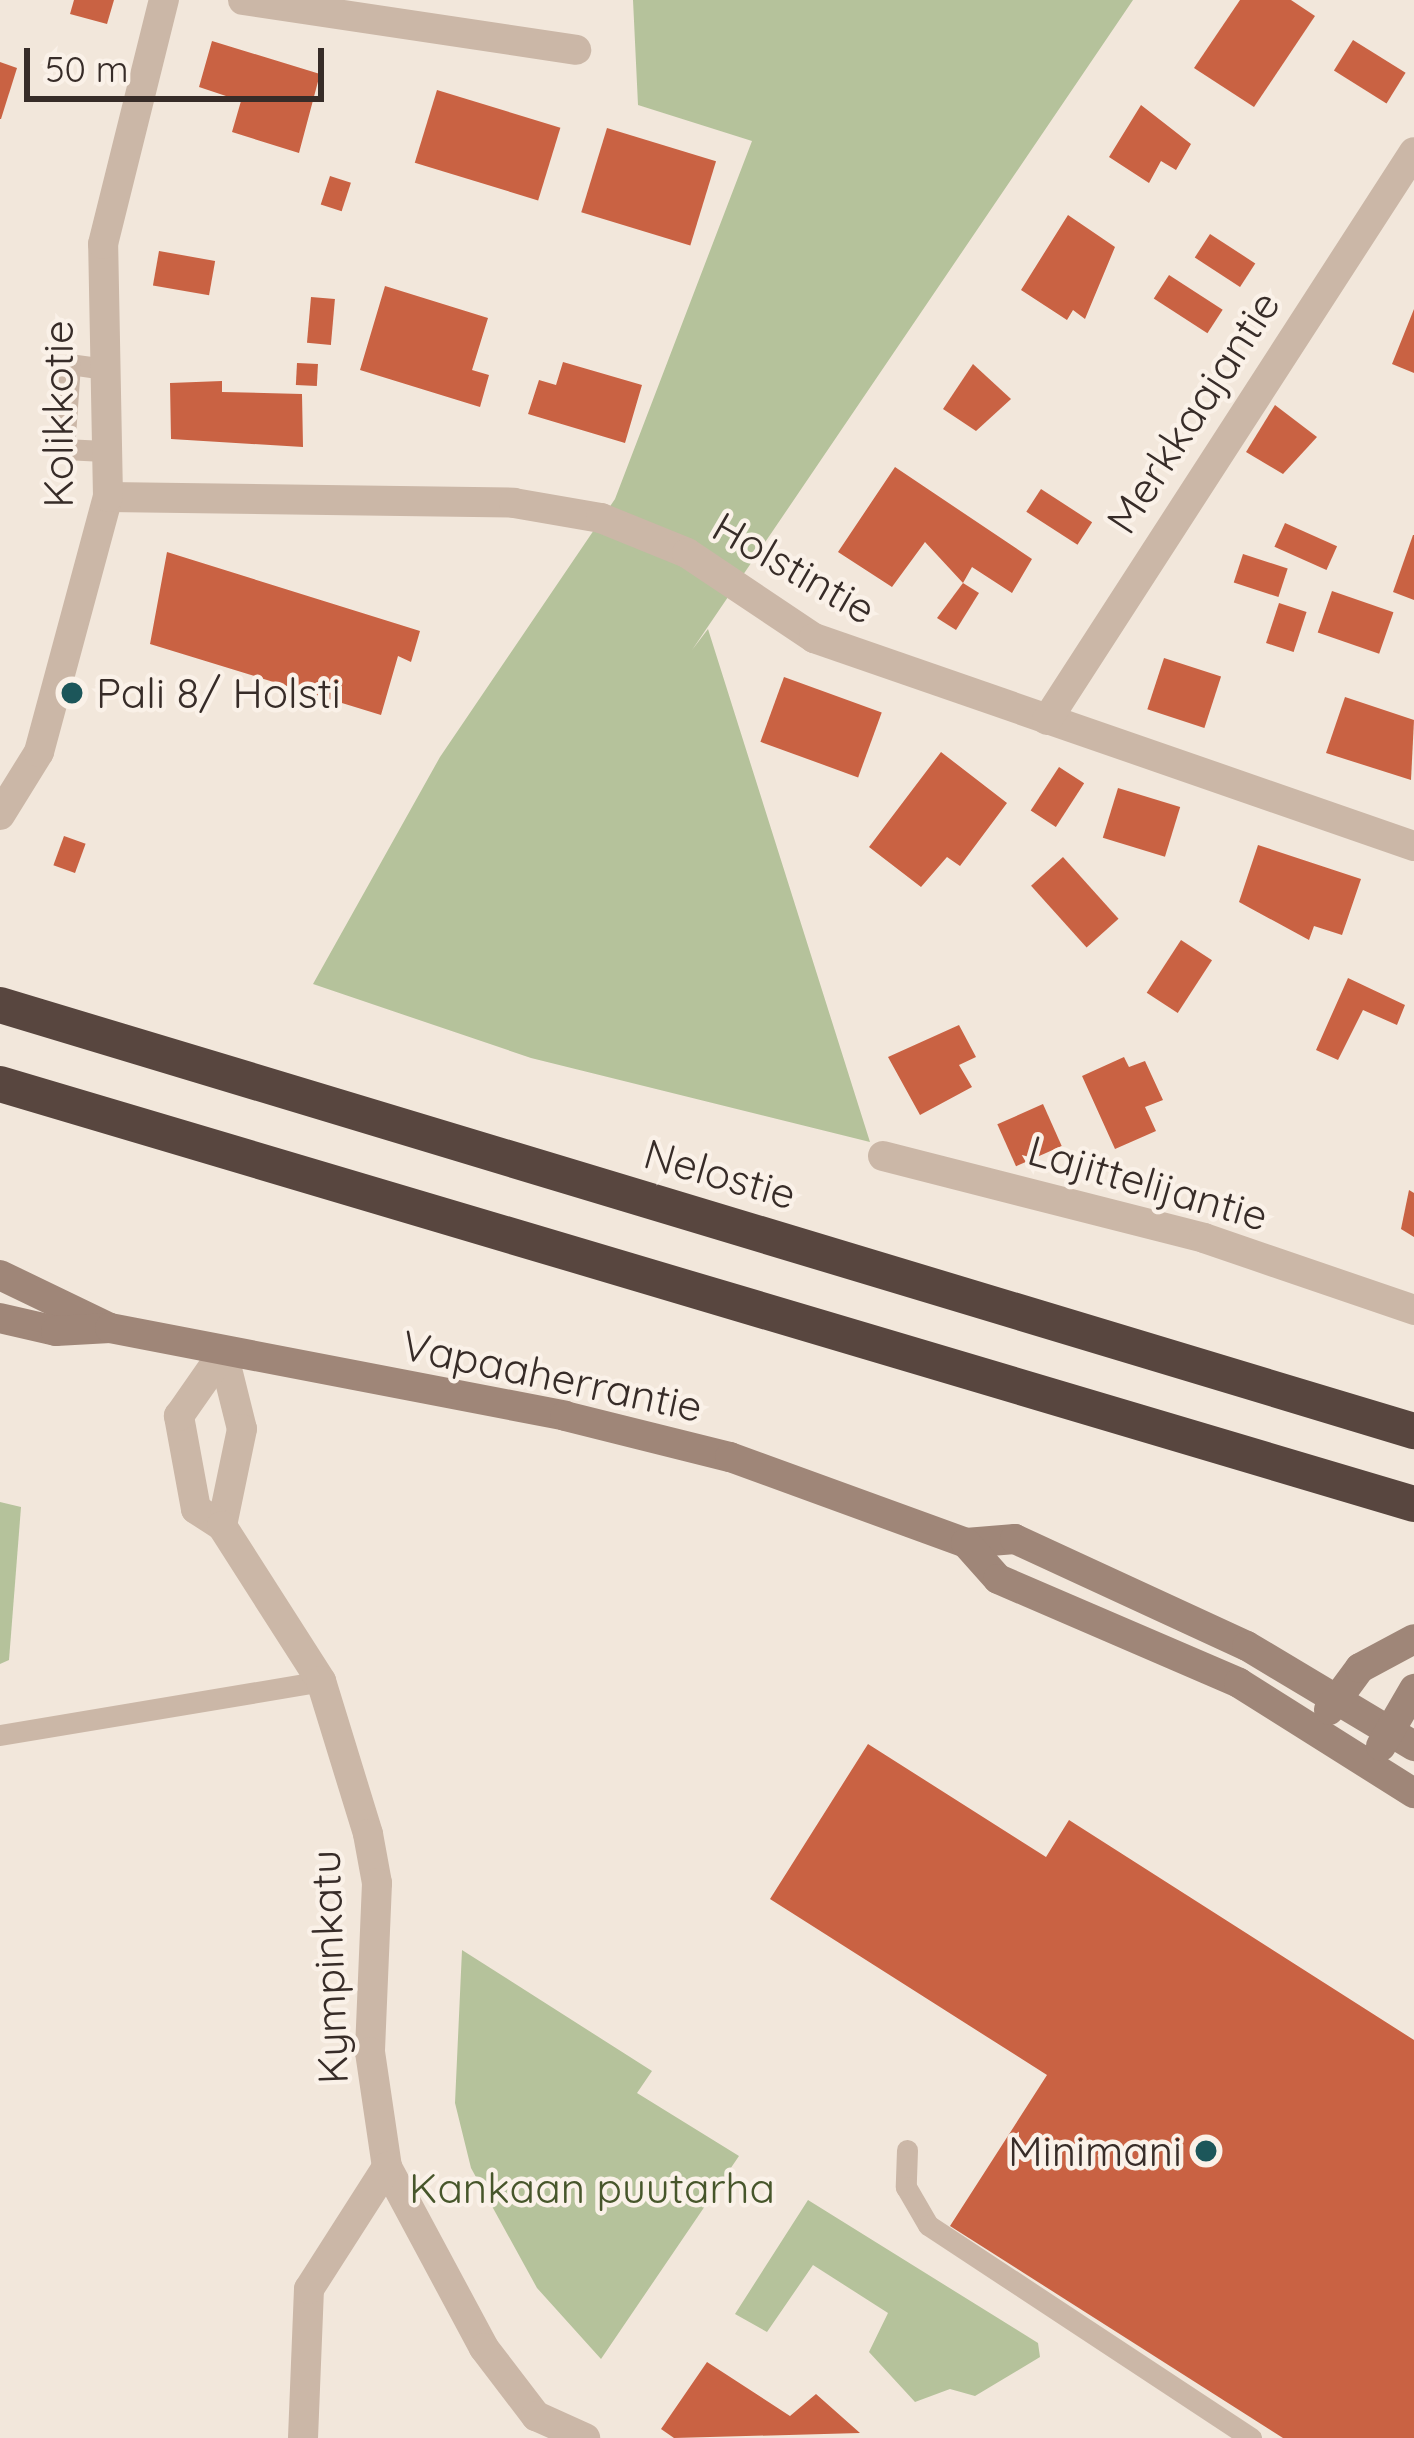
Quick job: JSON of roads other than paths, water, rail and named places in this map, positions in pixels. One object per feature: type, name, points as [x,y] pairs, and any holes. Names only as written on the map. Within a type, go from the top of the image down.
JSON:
[{"type":"highway","name":"Nelostie","points":[[0,1005],[1414,1431]]},
{"type":"highway","points":[[9,1094],[1414,1504]]},
{"type":"street","name":"Kolikkotie","points":[[0,815],[39,752],[108,497],[98,368],[103,244],[164,0]]},
{"type":"street","points":[[243,0],[576,50]]},
{"type":"street","name":"Merkkaajantie","points":[[1047,720],[1414,152]]},
{"type":"street","name":"Holstintie","points":[[108,497],[514,503],[601,518],[687,553],[814,638],[1414,846]]},
{"type":"street","name":"Lajittelijantie","points":[[883,1156],[1204,1238],[1400,1307]]},
{"type":"street","name":"Vapaaherrantie","points":[[0,1275],[110,1328]]},
{"type":"street","name":"Vapaaherrantie","points":[[0,1318],[110,1328],[642,1434],[966,1543],[1015,1539],[1070,1558],[1339,1695],[1403,1738]]},
{"type":"street","points":[[222,1526],[242,1430],[223,1353]]},
{"type":"street","name":"Kympinkatu","points":[[223,1353],[179,1416],[196,1508],[222,1526],[321,1681],[377,1883],[370,2052],[387,2167],[484,2348],[536,2416],[585,2438]]},
{"type":"street","name":"Vapaaherrantie","points":[[966,1543],[998,1579],[1140,1634],[1318,1725],[1414,1793]]},
{"type":"street","points":[[1318,1725],[1375,1657],[1414,1639]]},
{"type":"street","points":[[1370,1760],[1403,1738],[1414,1689]]},
{"type":"street","points":[[303,2438],[309,2290],[387,2167]]},
{"type":"lane","points":[[0,1735],[321,1681]]},
{"type":"lane","points":[[908,2150],[906,2187],[928,2225],[1251,2438]]},
{"type":"place","name":"Pali 8/ Holsti","points":[[72,693]]},
{"type":"place","name":"Minimani","points":[[1206,2151]]},
{"type":"park label","name":"Kankaan puutarha","points":[[592,2188]]}]
